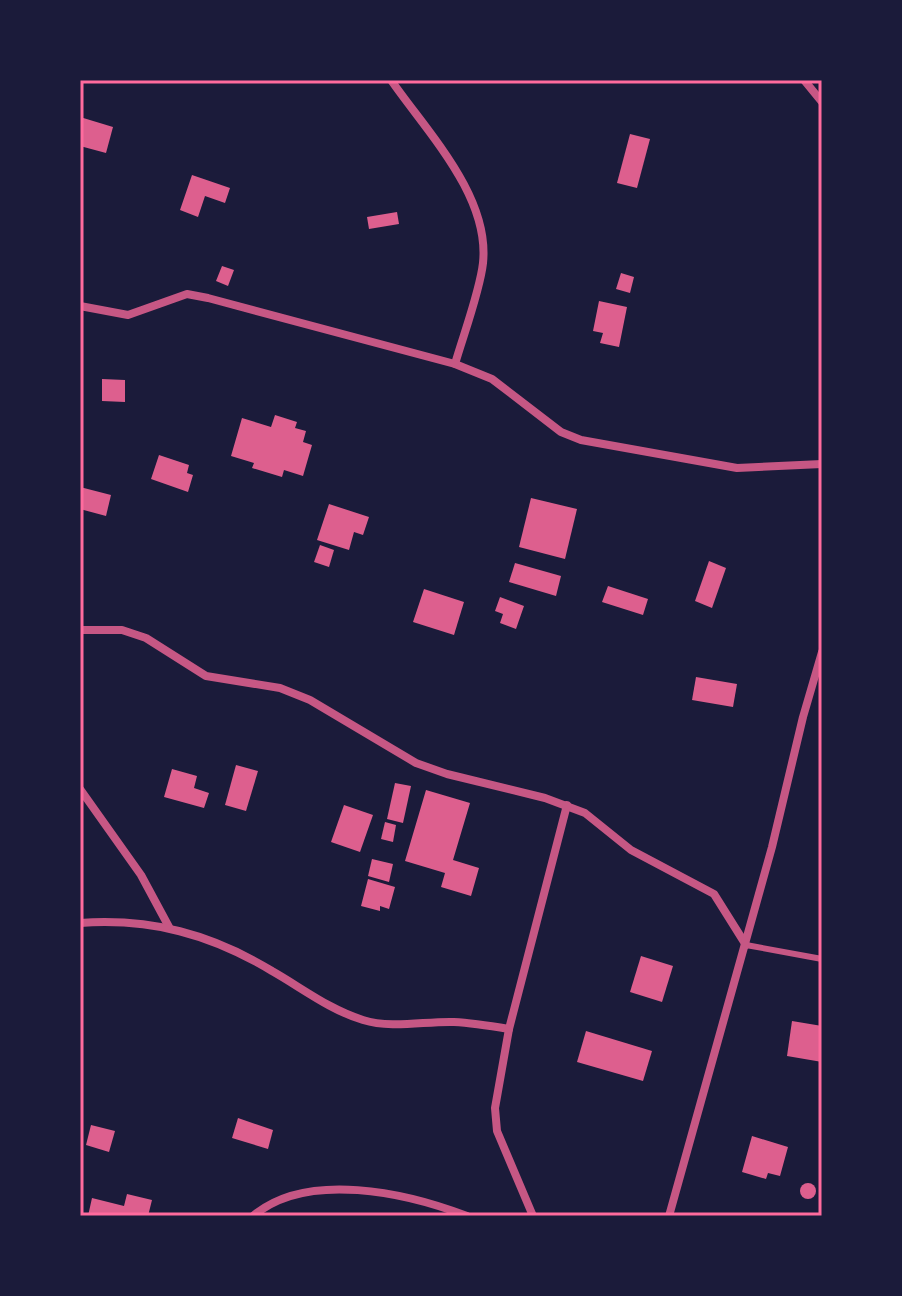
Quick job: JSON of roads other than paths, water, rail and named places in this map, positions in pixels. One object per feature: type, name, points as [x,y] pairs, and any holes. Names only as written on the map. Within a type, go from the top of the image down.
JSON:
[{"type":"street","points":[[391,80],[459,176],[474,203],[483,237],[483,265],[455,364]]},
{"type":"street","points":[[804,80],[822,102]]},
{"type":"street","points":[[80,306],[128,315],[187,294],[455,364],[492,379],[561,432],[581,440],[737,468],[822,464]]},
{"type":"street","points":[[80,630],[122,630],[146,638],[206,676],[280,688],[310,700],[416,763],[567,805],[585,813],[631,850],[714,894],[746,945]]},
{"type":"street","points":[[669,1216],[746,945],[822,652]]},
{"type":"street","points":[[80,789],[141,875],[169,927]]},
{"type":"street","points":[[533,1216],[497,1131],[495,1108],[509,1029],[567,805]]},
{"type":"street","points":[[80,923],[169,927],[229,947],[336,1010],[366,1021],[393,1024],[454,1022],[509,1029]]},
{"type":"street","points":[[253,1216],[291,1195],[329,1190],[415,1199],[467,1216]]},
{"type":"lane","points":[[746,945],[822,959]]}]
